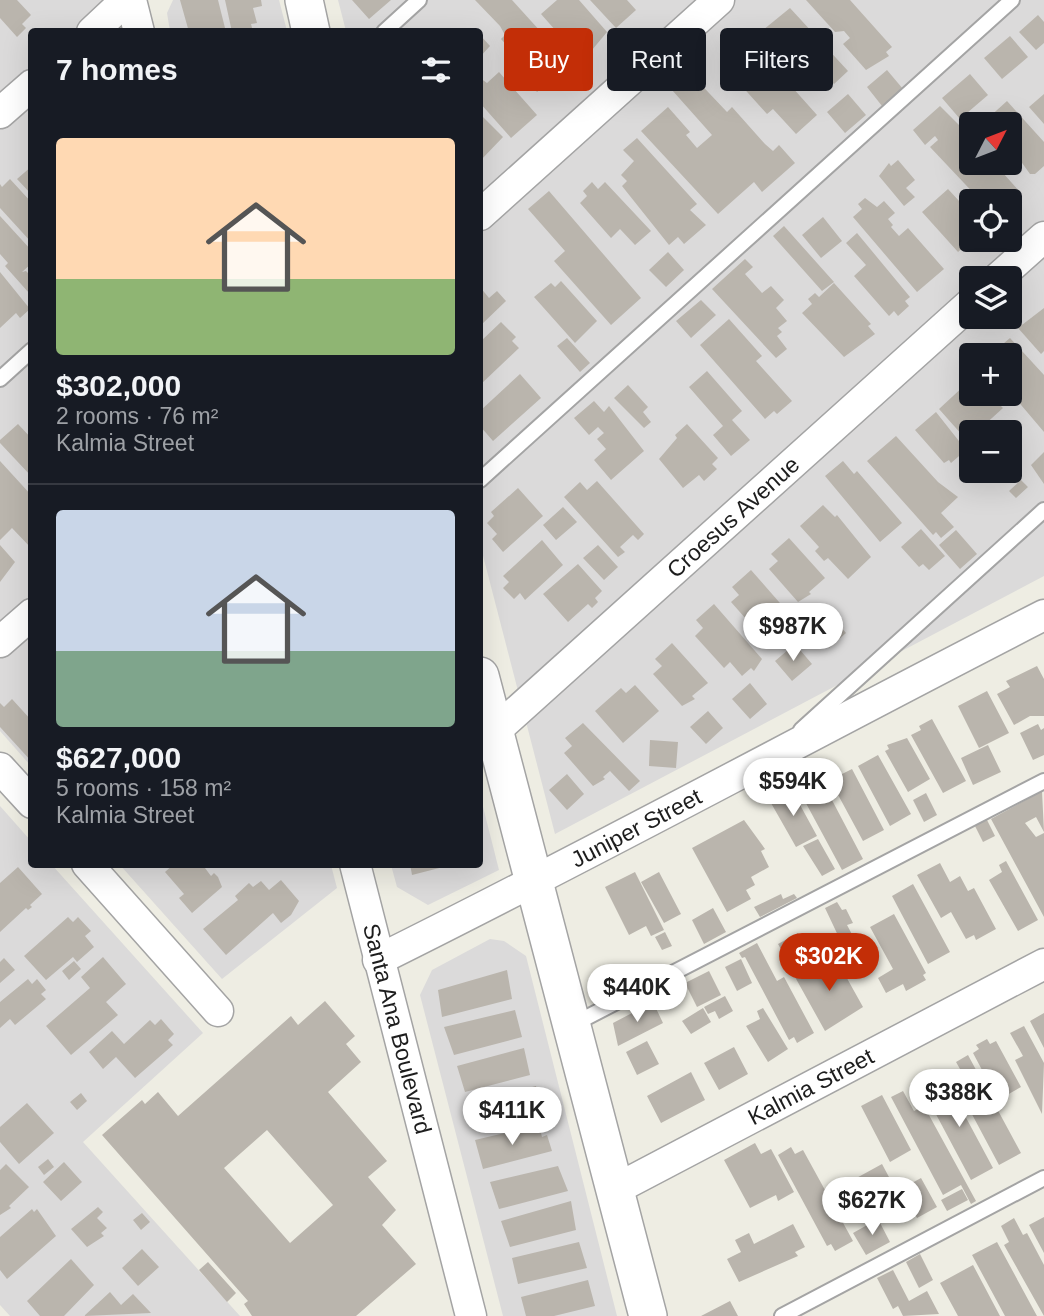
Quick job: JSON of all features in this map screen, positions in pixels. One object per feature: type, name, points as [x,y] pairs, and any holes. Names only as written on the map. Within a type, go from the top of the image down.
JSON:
[{"type":"street","points":[[97,28],[129,0],[138,28]]},
{"type":"street","points":[[304,0],[310,28]]},
{"type":"street","points":[[483,212],[719,0]]},
{"type":"street","points":[[0,113],[28,88]]},
{"type":"street","points":[[1011,266],[1044,237]]},
{"type":"street","name":"Croesus Avenue","points":[[495,732],[959,314]]},
{"type":"street","name":"Juniper Street","points":[[378,960],[533,883],[775,753],[1044,615]]},
{"type":"street","points":[[0,642],[28,618]]},
{"type":"street","points":[[483,687],[648,1316]]},
{"type":"street","points":[[0,768],[28,799]]},
{"type":"street","points":[[91,868],[218,1011]]},
{"type":"street","name":"Santa Ana Boulevard","points":[[356,868],[471,1316]]},
{"type":"street","name":"Kalmia Street","points":[[616,1189],[1044,964]]},
{"type":"lane","points":[[388,28],[419,0]]},
{"type":"lane","points":[[483,477],[1012,0]]},
{"type":"lane","points":[[0,379],[28,354]]},
{"type":"lane","points":[[775,753],[1044,510]]},
{"type":"lane","points":[[573,1025],[1044,781]]},
{"type":"lane","points":[[782,1316],[1044,1178]]},
{"type":"shaded area","points":[[0,0],[107,0],[114,28],[28,28],[28,763],[0,731]]},
{"type":"shaded area","points":[[173,0],[279,0],[286,28],[170,28],[167,13]]},
{"type":"shaded area","points":[[338,0],[1044,0],[1044,576],[555,834],[483,556],[483,28],[345,28]]},
{"type":"shaded area","points":[[0,806],[28,838],[28,868],[55,868],[203,1033],[83,1142],[240,1316],[10,1316],[0,1305]]},
{"type":"shaded area","points":[[483,807],[499,870],[428,905],[397,887],[392,868],[483,868]]},
{"type":"shaded area","points":[[123,868],[332,868],[337,888],[222,979]]},
{"type":"shaded area","points":[[490,939],[504,941],[526,956],[617,1316],[503,1316],[420,995],[432,970]]},
{"type":"building","points":[[0,0],[17,0],[31,15],[22,24],[26,28],[17,37],[0,18]]},
{"type":"building","points":[[180,0],[218,0],[225,28],[188,28]]},
{"type":"building","points":[[225,0],[261,0],[262,6],[253,8],[257,23],[251,24],[252,28],[231,28]]},
{"type":"building","points":[[352,0],[391,0],[369,19]]},
{"type":"building","points":[[475,0],[512,0],[537,28],[504,28],[504,33]]},
{"type":"building","points":[[557,0],[579,0],[607,32],[593,49],[593,28],[553,28],[541,14]]},
{"type":"building","points":[[590,0],[627,0],[636,10],[616,28]]},
{"type":"building","points":[[806,0],[850,0],[892,47],[886,52],[889,56],[866,70],[843,44],[850,38],[844,31],[835,32]]},
{"type":"building","points":[[790,8],[808,28],[765,28]]},
{"type":"building","points":[[1038,15],[1044,22],[1044,43],[1036,50],[1019,32]]},
{"type":"building","points":[[1010,36],[1028,57],[1002,79],[984,58]]},
{"type":"building","points":[[483,38],[490,46],[483,54]]},
{"type":"building","points":[[833,55],[848,71],[833,83]]},
{"type":"building","points":[[887,70],[903,89],[882,106],[867,87]]},
{"type":"building","points":[[499,72],[504,78],[504,91],[516,91],[537,115],[511,138],[483,106],[483,80],[487,83]]},
{"type":"building","points":[[970,74],[988,95],[968,112],[959,112],[959,118],[942,98]]},
{"type":"building","points":[[706,90],[727,112],[732,107],[773,151],[779,145],[795,163],[762,192],[754,182],[718,214],[641,131],[668,107],[690,132],[686,135],[697,148],[712,135],[673,91]]},
{"type":"building","points":[[746,91],[795,91],[817,115],[796,134],[773,109],[767,114]]},
{"type":"building","points":[[848,94],[866,115],[845,133],[827,112]]},
{"type":"building","points":[[1044,94],[1044,124],[1029,107]]},
{"type":"building","points":[[1007,101],[1017,112],[995,112]]},
{"type":"building","points":[[940,106],[959,125],[959,175],[1005,175],[1017,189],[970,189],[930,147],[938,140],[935,136],[925,145],[913,130]]},
{"type":"building","points":[[483,117],[503,137],[483,158]]},
{"type":"building","points":[[1022,118],[1044,142],[1044,166],[1035,174],[1030,174],[1022,163]]},
{"type":"building","points":[[637,138],[697,204],[690,210],[706,225],[684,244],[678,237],[669,245],[622,186],[627,181],[621,175],[634,161],[623,150]]},
{"type":"building","points":[[898,160],[915,180],[906,188],[915,197],[904,206],[879,176],[889,163],[891,166]]},
{"type":"building","points":[[28,169],[28,191],[17,179]]},
{"type":"building","points":[[10,179],[28,199],[28,239],[0,208],[0,184],[2,187]]},
{"type":"building","points":[[592,182],[598,189],[605,182],[651,231],[635,245],[620,229],[611,238],[580,203],[587,196],[583,191]]},
{"type":"building","points":[[948,189],[959,201],[959,251],[958,252],[922,212]]},
{"type":"building","points":[[549,191],[641,298],[611,325],[554,261],[565,251],[528,209]]},
{"type":"building","points":[[865,198],[877,207],[884,201],[895,213],[888,219],[893,225],[891,227],[899,236],[908,228],[944,269],[917,292],[853,217],[862,209],[858,204]]},
{"type":"building","points":[[0,216],[28,247],[28,267],[22,272],[28,273],[28,292],[5,266],[8,263],[0,254]]},
{"type":"building","points":[[823,217],[842,241],[821,258],[802,235]]},
{"type":"building","points":[[784,226],[834,282],[822,291],[773,236]]},
{"type":"building","points":[[857,233],[910,297],[905,301],[909,306],[898,316],[894,311],[889,316],[854,276],[866,265],[846,243]]},
{"type":"building","points":[[668,252],[684,270],[666,287],[649,270]]},
{"type":"building","points":[[745,259],[753,267],[745,274],[762,293],[771,286],[784,300],[776,308],[787,321],[778,328],[782,332],[777,336],[787,349],[776,358],[712,289]]},
{"type":"building","points":[[0,272],[28,307],[28,311],[20,318],[16,313],[0,328]]},
{"type":"building","points":[[561,281],[597,321],[575,343],[534,297],[551,283],[555,287]]},
{"type":"building","points":[[834,283],[871,324],[868,326],[875,334],[844,357],[802,313],[812,304],[808,299],[815,293],[819,297]]},
{"type":"building","points":[[483,291],[489,298],[497,291],[506,301],[483,323]]},
{"type":"building","points":[[701,300],[716,315],[691,338],[676,321]]},
{"type":"building","points":[[1044,308],[1044,351],[1041,354],[1019,329],[1022,329],[1022,325]]},
{"type":"building","points":[[729,319],[762,356],[756,361],[792,401],[777,414],[774,411],[765,419],[700,345]]},
{"type":"building","points":[[501,322],[516,337],[512,341],[519,348],[483,382],[483,339]]},
{"type":"building","points":[[567,338],[590,363],[580,372],[557,346]]},
{"type":"building","points":[[1022,351],[1044,375],[1044,432],[1022,406]]},
{"type":"building","points":[[707,371],[742,411],[732,420],[750,440],[731,456],[713,435],[723,426],[689,387]]},
{"type":"building","points":[[520,374],[541,398],[493,441],[483,429],[483,408]]},
{"type":"building","points":[[628,385],[648,407],[643,412],[651,422],[644,428],[614,398]]},
{"type":"building","points":[[959,390],[959,406],[1003,408],[990,420],[959,420],[959,432],[939,409]]},
{"type":"building","points":[[594,401],[604,412],[609,406],[644,451],[611,480],[594,460],[606,449],[597,439],[604,433],[598,427],[589,435],[574,418]]},
{"type":"building","points":[[936,412],[959,441],[959,456],[951,463],[949,460],[944,463],[915,430]]},
{"type":"building","points":[[18,424],[28,435],[28,473],[0,443]]},
{"type":"building","points":[[687,424],[718,458],[712,464],[717,469],[704,481],[699,475],[683,488],[659,459],[677,438],[675,435]]},
{"type":"building","points":[[896,436],[938,482],[958,497],[941,513],[954,527],[941,538],[936,532],[933,535],[867,461]]},
{"type":"building","points":[[1044,452],[1044,484],[1031,465]]},
{"type":"building","points":[[0,461],[28,492],[28,545],[12,528],[0,540]]},
{"type":"building","points":[[843,461],[854,474],[857,471],[902,523],[880,542],[825,476]]},
{"type":"building","points":[[597,481],[644,534],[638,540],[633,535],[620,547],[625,552],[618,557],[564,497],[580,482],[587,490]]},
{"type":"building","points":[[1022,481],[1028,487],[1016,498],[1009,491]]},
{"type":"building","points":[[518,488],[543,516],[503,552],[492,539],[497,534],[487,523],[494,516],[491,512]]},
{"type":"building","points":[[823,505],[835,517],[837,515],[871,557],[848,579],[828,558],[824,561],[815,551],[819,547],[800,526]]},
{"type":"building","points":[[563,507],[577,522],[556,540],[543,525]]},
{"type":"building","points":[[921,529],[945,556],[929,570],[923,564],[919,567],[901,547]]},
{"type":"building","points":[[956,530],[977,554],[960,569],[939,545]]},
{"type":"building","points":[[789,538],[825,578],[809,592],[811,594],[798,602],[769,569],[778,561],[771,554]]},
{"type":"building","points":[[542,540],[563,565],[525,600],[520,593],[514,599],[503,588],[509,582],[503,576]]},
{"type":"building","points":[[0,545],[15,562],[0,582]]},
{"type":"building","points":[[598,545],[618,567],[604,580],[583,558]]},
{"type":"building","points":[[578,564],[602,591],[595,598],[598,602],[592,608],[588,604],[568,622],[543,594]]},
{"type":"building","points":[[751,570],[793,618],[785,625],[780,619],[770,631],[768,629],[761,636],[731,602],[739,595],[732,587]]},
{"type":"building","points":[[714,604],[762,659],[754,671],[751,668],[742,676],[730,662],[724,668],[695,636],[703,628],[696,620]]},
{"type":"building","points":[[829,613],[846,633],[829,648],[811,629]]},
{"type":"building","points":[[672,643],[708,683],[692,696],[695,699],[682,706],[653,674],[662,666],[655,659]]},
{"type":"building","points":[[795,644],[812,664],[792,681],[775,661]]},
{"type":"building","points":[[1037,666],[1044,679],[1044,716],[1030,716],[1014,725],[997,694],[1010,687],[1006,681]]},
{"type":"building","points":[[750,683],[767,704],[750,719],[732,699]]},
{"type":"building","points":[[635,685],[659,711],[623,743],[595,711],[621,688],[626,693]]},
{"type":"building","points":[[987,691],[1009,733],[979,748],[958,706]]},
{"type":"building","points":[[12,699],[28,717],[28,758],[0,727],[0,703],[4,707]]},
{"type":"building","points":[[708,711],[723,728],[706,744],[690,727]]},
{"type":"building","points":[[932,719],[966,781],[943,793],[911,735],[921,730],[919,726]]},
{"type":"building","points":[[583,723],[640,781],[629,791],[610,771],[603,777],[605,779],[593,786],[564,753],[572,746],[565,738]]},
{"type":"building","points":[[1038,724],[1041,730],[1044,728],[1044,755],[1033,760],[1020,733]]},
{"type":"building","points":[[907,738],[930,779],[908,792],[885,751],[889,749],[887,745]]},
{"type":"building","points":[[650,740],[678,742],[676,768],[649,766]]},
{"type":"building","points":[[988,745],[1001,772],[973,785],[961,758]]},
{"type":"building","points":[[878,755],[911,814],[890,826],[858,766]]},
{"type":"building","points":[[852,769],[884,830],[863,841],[830,780]]},
{"type":"building","points":[[567,774],[584,794],[567,810],[549,790]]},
{"type":"building","points":[[823,783],[863,859],[842,870],[801,794]]},
{"type":"building","points":[[784,789],[787,795],[793,792],[817,836],[796,847],[771,803],[777,801],[773,795]]},
{"type":"building","points":[[1042,791],[1044,832],[1036,817],[1025,823],[1036,837],[1044,833],[1044,917],[991,819]]},
{"type":"building","points":[[926,793],[937,815],[924,822],[913,800]]},
{"type":"building","points":[[986,818],[995,836],[983,842],[974,824]]},
{"type":"building","points":[[744,820],[765,849],[761,851],[769,867],[751,877],[755,885],[746,890],[751,899],[727,912],[692,848]]},
{"type":"building","points":[[818,839],[835,869],[822,876],[803,846]]},
{"type":"building","points":[[1006,861],[1038,920],[1018,931],[989,880],[1002,872],[999,865]]},
{"type":"building","points":[[940,863],[950,882],[960,876],[968,891],[974,888],[996,929],[976,940],[974,935],[966,939],[951,912],[941,918],[917,875]]},
{"type":"building","points":[[18,867],[42,894],[30,905],[32,907],[28,910],[26,908],[0,932],[0,883]]},
{"type":"building","points":[[170,868],[205,868],[211,876],[214,873],[218,877],[222,887],[192,913],[179,898],[184,894],[165,872]]},
{"type":"building","points":[[411,868],[439,868],[412,875]]},
{"type":"building","points":[[635,872],[664,930],[651,936],[646,926],[629,935],[605,887]]},
{"type":"building","points":[[659,872],[681,914],[664,923],[641,882]]},
{"type":"building","points":[[281,880],[299,901],[291,915],[281,923],[273,913],[226,955],[203,929],[238,900],[235,896],[249,883],[253,887],[261,881],[269,890]]},
{"type":"building","points":[[913,884],[950,952],[928,964],[892,896]]},
{"type":"building","points":[[781,894],[783,899],[794,894],[797,898],[760,917],[754,907]]},
{"type":"building","points":[[837,902],[842,910],[846,909],[853,923],[847,925],[855,940],[843,946],[825,908]]},
{"type":"building","points":[[713,908],[726,932],[704,944],[692,920]]},
{"type":"building","points":[[894,914],[926,973],[923,975],[926,980],[906,991],[903,984],[886,993],[878,978],[893,969],[870,927]]},
{"type":"building","points":[[68,917],[73,922],[78,917],[91,931],[85,936],[94,947],[77,962],[73,957],[46,980],[24,956]]},
{"type":"building","points":[[665,932],[672,946],[662,950],[655,937]]},
{"type":"building","points":[[798,933],[809,953],[789,963],[778,944]]},
{"type":"building","points":[[757,943],[777,981],[784,977],[814,1033],[797,1043],[794,1037],[789,1040],[745,957],[742,958],[739,953]]},
{"type":"building","points":[[834,955],[863,1007],[825,1031],[795,977]]},
{"type":"building","points":[[103,957],[126,984],[106,1002],[118,1015],[71,1055],[46,1026],[90,988],[81,977]]},
{"type":"building","points":[[4,958],[15,970],[0,983],[0,962]]},
{"type":"building","points":[[741,959],[752,983],[737,991],[725,967]]},
{"type":"building","points":[[74,961],[81,969],[69,980],[62,971]]},
{"type":"building","points":[[648,964],[654,975],[638,983],[633,973]]},
{"type":"building","points":[[507,970],[512,999],[442,1017],[438,990]]},
{"type":"building","points":[[709,971],[721,995],[697,1007],[685,983]]},
{"type":"building","points":[[28,979],[32,984],[37,979],[46,990],[41,994],[46,999],[15,1025],[10,1019],[0,1028],[0,1002]]},
{"type":"building","points":[[725,996],[733,1011],[719,1019],[715,1011],[708,1014],[704,1007]]},
{"type":"building","points":[[325,1001],[355,1036],[346,1044],[361,1062],[328,1092],[387,1161],[368,1177],[396,1210],[382,1225],[416,1264],[356,1316],[252,1316],[244,1304],[248,1301],[102,1135],[142,1100],[145,1104],[158,1092],[178,1116],[291,1016],[298,1025]],"holes":[[[267,1130],[333,1205],[290,1243],[224,1168]]]},
{"type":"building","points":[[653,1002],[663,1023],[618,1046],[613,1023]]},
{"type":"building","points":[[703,1008],[711,1022],[691,1034],[682,1021]]},
{"type":"building","points":[[763,1008],[788,1049],[768,1062],[746,1026],[760,1019],[757,1011]]},
{"type":"building","points":[[515,1010],[522,1037],[454,1055],[444,1027]]},
{"type":"building","points":[[1044,1013],[1044,1048],[1030,1021]]},
{"type":"building","points":[[161,1019],[174,1034],[168,1040],[173,1045],[135,1078],[116,1057],[103,1069],[89,1052],[112,1031],[124,1044],[150,1020],[155,1025]]},
{"type":"building","points":[[1024,1026],[1044,1063],[1042,1114],[1015,1060],[1023,1056],[1010,1033]]},
{"type":"building","points":[[987,1039],[990,1044],[996,1041],[1021,1087],[998,1100],[973,1053],[979,1049],[976,1045]]},
{"type":"building","points":[[647,1041],[659,1064],[637,1075],[626,1052]]},
{"type":"building","points":[[734,1047],[748,1074],[719,1090],[704,1063]]},
{"type":"building","points":[[524,1048],[530,1075],[465,1092],[457,1066]]},
{"type":"building","points":[[968,1055],[1021,1153],[999,1165],[958,1088],[968,1083],[956,1062]]},
{"type":"building","points":[[941,1071],[993,1168],[971,1180],[930,1103],[939,1098],[928,1077]]},
{"type":"building","points":[[691,1072],[705,1100],[661,1123],[647,1096]]},
{"type":"building","points":[[536,1086],[542,1113],[473,1130],[466,1104]]},
{"type":"building","points":[[903,1091],[914,1111],[924,1106],[976,1201],[971,1204],[961,1185],[943,1195],[891,1097]]},
{"type":"building","points":[[81,1093],[87,1101],[77,1110],[70,1102]]},
{"type":"building","points":[[882,1095],[911,1150],[890,1162],[861,1106]]},
{"type":"building","points":[[27,1103],[54,1133],[19,1164],[0,1142],[0,1127]]},
{"type":"building","points":[[539,1125],[542,1137],[547,1135],[552,1151],[483,1169],[475,1140]]},
{"type":"building","points":[[755,1143],[761,1154],[771,1149],[794,1192],[778,1201],[776,1195],[750,1208],[724,1160]]},
{"type":"building","points":[[791,1147],[795,1154],[803,1150],[853,1241],[835,1251],[831,1244],[827,1246],[778,1155]]},
{"type":"building","points":[[48,1159],[54,1167],[44,1175],[38,1167]]},
{"type":"building","points":[[64,1162],[82,1182],[61,1201],[43,1182]]},
{"type":"building","points":[[6,1164],[29,1187],[9,1206],[11,1208],[0,1215],[0,1170]]},
{"type":"building","points":[[882,1164],[905,1207],[884,1219],[877,1207],[867,1213],[851,1181]]},
{"type":"building","points":[[558,1166],[568,1191],[499,1209],[490,1182]]},
{"type":"building","points":[[921,1178],[937,1207],[917,1218],[901,1189]]},
{"type":"building","points":[[962,1189],[968,1200],[947,1211],[941,1200]]},
{"type":"building","points":[[571,1201],[576,1230],[510,1247],[501,1221]]},
{"type":"building","points":[[98,1207],[103,1212],[97,1218],[107,1228],[101,1233],[104,1236],[87,1247],[71,1229]]},
{"type":"building","points":[[32,1209],[34,1212],[37,1209],[56,1236],[7,1279],[0,1270],[0,1237]]},
{"type":"building","points":[[142,1213],[150,1222],[141,1230],[133,1220]]},
{"type":"building","points":[[1044,1217],[1044,1253],[1029,1225]]},
{"type":"building","points":[[1014,1218],[1023,1235],[1027,1233],[1044,1265],[1044,1316],[1004,1245],[1009,1242],[1001,1226]]},
{"type":"building","points":[[878,1219],[890,1242],[866,1255],[853,1233]]},
{"type":"building","points":[[793,1224],[805,1247],[795,1252],[798,1256],[739,1282],[727,1259],[741,1252],[735,1240],[749,1233],[754,1244]]},
{"type":"building","points":[[579,1242],[587,1268],[518,1284],[512,1258]]},
{"type":"building","points":[[997,1242],[1037,1316],[1005,1316],[972,1255]]},
{"type":"building","points":[[142,1249],[159,1267],[138,1286],[122,1268]]},
{"type":"building","points":[[920,1254],[933,1280],[919,1288],[906,1262]]},
{"type":"building","points":[[71,1259],[94,1285],[64,1316],[40,1316],[27,1301]]},
{"type":"building","points":[[208,1262],[236,1293],[227,1302],[199,1270]]},
{"type":"building","points":[[973,1265],[1000,1316],[958,1316],[940,1283]]},
{"type":"building","points":[[893,1270],[909,1301],[927,1291],[939,1314],[903,1316],[898,1306],[893,1309],[877,1278]]},
{"type":"building","points":[[588,1280],[595,1306],[554,1316],[526,1316],[521,1297]]},
{"type":"building","points":[[110,1292],[121,1305],[133,1294],[151,1313],[84,1316]]},
{"type":"building","points":[[730,1301],[738,1316],[701,1316]]}]
